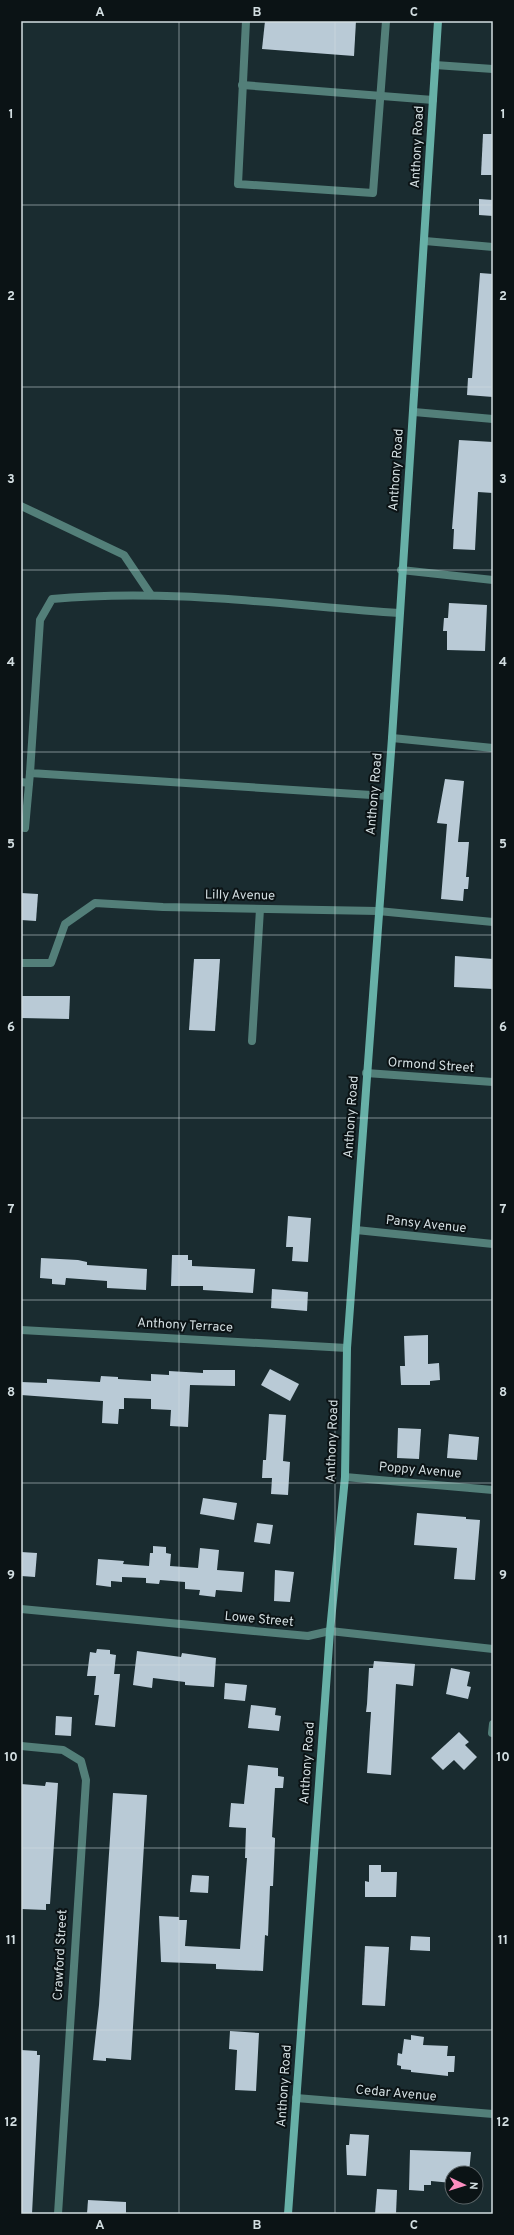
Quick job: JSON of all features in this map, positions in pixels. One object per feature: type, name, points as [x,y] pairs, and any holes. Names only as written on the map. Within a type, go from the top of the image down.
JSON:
[{"type":"street","points":[[246,21],[238,184],[374,193],[382,97],[386,21]]},
{"type":"street","name":"Anthony Road","points":[[288,2214],[330,1631],[345,1477],[347,1348],[366,1073],[392,738],[438,21]]},
{"type":"street","points":[[435,65],[493,69]]},
{"type":"street","points":[[242,85],[433,100]]},
{"type":"street","points":[[425,241],[493,247]]},
{"type":"street","points":[[414,412],[493,418]]},
{"type":"street","points":[[21,506],[124,555],[150,595]]},
{"type":"street","points":[[402,570],[493,580]]},
{"type":"street","points":[[21,827],[26,828],[25,782],[30,773],[40,620],[52,599],[92,596],[150,595],[399,613]]},
{"type":"street","points":[[392,738],[493,748]]},
{"type":"street","points":[[30,773],[387,796]]},
{"type":"street","name":"Lilly Avenue","points":[[21,963],[51,963],[65,924],[95,903],[163,907],[378,911],[493,922]]},
{"type":"street","points":[[252,1041],[260,909]]},
{"type":"street","name":"Ormond Street","points":[[366,1073],[493,1082]]},
{"type":"street","name":"Pansy Avenue","points":[[356,1230],[493,1244]]},
{"type":"street","name":"Anthony Terrace","points":[[21,1330],[347,1348]]},
{"type":"street","name":"Poppy Avenue","points":[[345,1477],[493,1490]]},
{"type":"street","name":"Lowe Street","points":[[21,1609],[308,1636],[330,1631],[493,1649]]},
{"type":"street","points":[[492,1733],[493,1724]]},
{"type":"street","name":"Crawford Street","points":[[21,1746],[63,1750],[81,1761],[86,1780],[58,2214]]},
{"type":"street","name":"Cedar Avenue","points":[[296,2098],[493,2114]]},
{"type":"building","points":[[265,21],[356,21],[354,56],[262,49]]},
{"type":"building","points":[[483,134],[493,134],[493,175],[481,175]]},
{"type":"building","points":[[479,199],[493,200],[493,216],[479,215]]},
{"type":"building","points":[[480,273],[493,274],[493,397],[467,395],[468,378],[472,378]]},
{"type":"building","points":[[459,440],[493,442],[493,493],[478,492],[475,550],[453,549],[454,529],[452,529]]},
{"type":"building","points":[[449,603],[487,605],[485,651],[447,650],[447,631],[443,631],[444,618],[448,618]]},
{"type":"building","points":[[445,779],[464,781],[458,842],[469,842],[466,877],[469,877],[468,889],[464,889],[463,901],[441,899],[447,824],[437,823]]},
{"type":"building","points":[[21,893],[38,894],[36,921],[21,920]]},
{"type":"building","points":[[455,956],[493,959],[493,989],[454,987]]},
{"type":"building","points":[[194,959],[220,959],[215,1031],[189,1030]]},
{"type":"building","points":[[21,996],[70,996],[69,1019],[21,1018]]},
{"type":"building","points":[[288,1216],[311,1218],[308,1262],[292,1261],[293,1247],[286,1247]]},
{"type":"building","points":[[172,1255],[188,1255],[188,1260],[192,1260],[192,1266],[255,1269],[253,1293],[203,1290],[203,1286],[171,1286]]},
{"type":"building","points":[[41,1258],[78,1260],[87,1262],[87,1265],[147,1269],[146,1290],[107,1288],[107,1281],[66,1278],[65,1285],[52,1284],[52,1279],[40,1278]]},
{"type":"building","points":[[272,1289],[308,1292],[307,1311],[271,1308]]},
{"type":"building","points":[[428,1335],[428,1364],[439,1363],[440,1380],[430,1381],[430,1385],[401,1385],[400,1366],[405,1366],[404,1336]]},
{"type":"building","points":[[270,1369],[299,1384],[290,1401],[261,1385]]},
{"type":"building","points":[[203,1370],[235,1370],[235,1386],[190,1385],[188,1427],[170,1426],[171,1410],[151,1409],[151,1399],[124,1398],[124,1409],[119,1409],[118,1424],[102,1423],[103,1401],[21,1395],[21,1382],[47,1383],[47,1379],[100,1382],[101,1376],[118,1377],[118,1379],[151,1381],[151,1374],[169,1375],[169,1371],[203,1373]]},
{"type":"building","points":[[269,1414],[286,1415],[283,1461],[290,1462],[288,1495],[271,1494],[272,1478],[262,1478],[263,1460],[266,1460]]},
{"type":"building","points":[[398,1428],[421,1429],[419,1459],[397,1458]]},
{"type":"building","points":[[449,1434],[479,1437],[477,1460],[447,1458]]},
{"type":"building","points":[[203,1498],[237,1503],[234,1520],[200,1514]]},
{"type":"building","points":[[417,1513],[466,1517],[466,1519],[480,1520],[475,1580],[454,1579],[457,1548],[414,1545]]},
{"type":"building","points":[[257,1523],[273,1525],[270,1544],[254,1542]]},
{"type":"building","points":[[153,1546],[166,1547],[166,1553],[171,1554],[170,1566],[198,1568],[200,1548],[219,1550],[217,1570],[244,1572],[242,1592],[216,1590],[215,1597],[199,1595],[200,1590],[185,1589],[185,1582],[160,1580],[159,1584],[146,1583],[146,1578],[122,1577],[122,1582],[111,1581],[111,1587],[96,1585],[98,1559],[124,1561],[123,1564],[149,1566],[150,1553],[153,1553]]},
{"type":"building","points":[[21,1552],[37,1553],[35,1577],[21,1576]]},
{"type":"building","points":[[275,1570],[294,1572],[290,1602],[274,1601]]},
{"type":"building","points":[[97,1649],[110,1650],[110,1654],[116,1655],[114,1674],[120,1674],[115,1727],[95,1725],[99,1695],[94,1695],[96,1676],[87,1676],[90,1652],[96,1653]]},
{"type":"building","points":[[137,1651],[181,1657],[182,1653],[216,1658],[214,1687],[185,1685],[185,1682],[153,1678],[152,1688],[133,1685]]},
{"type":"building","points":[[374,1661],[415,1664],[413,1686],[396,1684],[391,1775],[367,1773],[371,1712],[366,1712],[369,1668],[373,1668]]},
{"type":"building","points":[[451,1668],[470,1672],[467,1686],[471,1687],[468,1699],[446,1694]]},
{"type":"building","points":[[225,1683],[247,1685],[245,1701],[224,1699]]},
{"type":"building","points":[[251,1705],[276,1708],[275,1715],[281,1716],[279,1731],[248,1728]]},
{"type":"building","points":[[56,1716],[72,1717],[71,1736],[55,1735]]},
{"type":"building","points":[[459,1732],[469,1742],[465,1745],[477,1757],[464,1770],[454,1760],[443,1770],[431,1758]]},
{"type":"building","points":[[248,1765],[278,1768],[278,1776],[284,1777],[283,1788],[275,1788],[272,1837],[275,1838],[273,1886],[270,1886],[268,1936],[265,1935],[263,1971],[216,1969],[216,1964],[161,1962],[159,1916],[179,1917],[179,1920],[187,1920],[185,1946],[240,1949],[247,1858],[245,1858],[246,1828],[229,1827],[231,1803],[244,1804]]},
{"type":"building","points":[[46,1782],[58,1783],[50,1904],[46,1904],[46,1910],[21,1909],[21,1784],[45,1786]]},
{"type":"building","points":[[113,1793],[147,1795],[131,2060],[106,2058],[106,2061],[93,2060],[99,2005]]},
{"type":"building","points":[[369,1865],[381,1865],[381,1872],[397,1872],[396,1897],[365,1897],[365,1881],[369,1882]]},
{"type":"building","points":[[192,1875],[209,1876],[208,1893],[190,1892]]},
{"type":"building","points":[[411,1936],[430,1937],[430,1951],[410,1950]]},
{"type":"building","points":[[365,1946],[389,1947],[385,2006],[362,2005]]},
{"type":"building","points":[[230,2031],[259,2033],[256,2091],[235,2090],[237,2050],[229,2049]]},
{"type":"building","points":[[411,2035],[424,2037],[423,2045],[448,2046],[447,2056],[455,2056],[454,2072],[448,2072],[448,2076],[411,2072],[411,2070],[401,2069],[401,2066],[397,2065],[398,2053],[402,2054],[404,2039],[411,2040]]},
{"type":"building","points":[[21,2050],[37,2051],[37,2055],[40,2055],[32,2214],[21,2214]]},
{"type":"building","points":[[350,2134],[369,2135],[366,2176],[347,2175],[346,2145],[349,2145]]},
{"type":"building","points":[[410,2150],[471,2152],[470,2165],[444,2165],[444,2182],[431,2181],[431,2185],[424,2185],[424,2191],[409,2190]]},
{"type":"building","points":[[377,2189],[397,2190],[396,2214],[375,2214]]},
{"type":"building","points":[[88,2200],[126,2202],[126,2214],[87,2214]]}]
